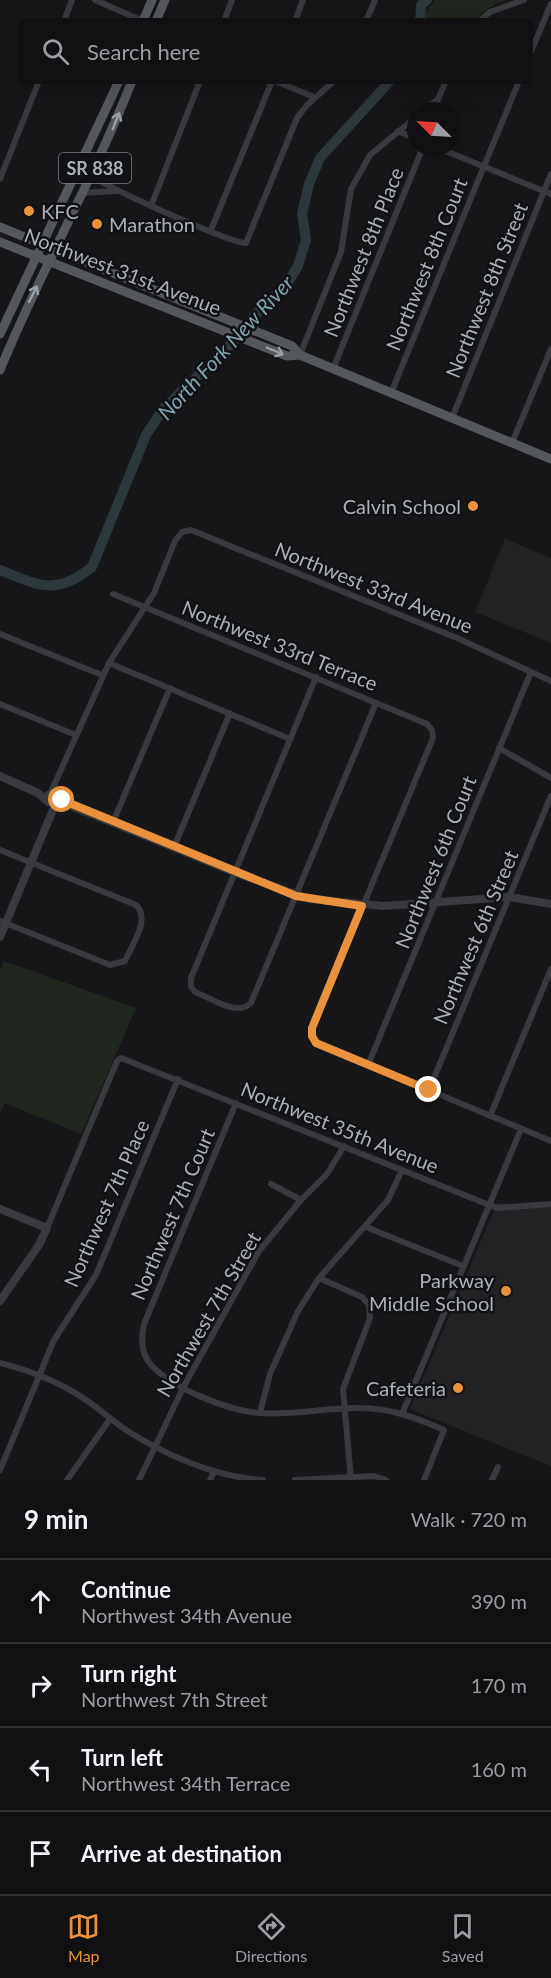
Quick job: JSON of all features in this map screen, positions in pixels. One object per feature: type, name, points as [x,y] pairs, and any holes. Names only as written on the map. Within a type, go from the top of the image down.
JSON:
[{"type":"main road","points":[[157,18],[165,0]]},
{"type":"main road","points":[[144,18],[150,4]]},
{"type":"main road","name":"SR 838","points":[[0,334],[117,84]]},
{"type":"main road","name":"SR 838","points":[[0,370],[21,319],[92,175],[131,84]]},
{"type":"main road","name":"Northwest 31st Avenue","points":[[0,227],[228,318],[292,346],[300,355],[551,459]]},
{"type":"main road","name":"Northwest 31st Avenue","points":[[0,242],[288,356],[300,355]]},
{"type":"main road","points":[[178,311],[198,306]]},
{"type":"street","points":[[64,18],[72,0]]},
{"type":"street","points":[[95,0],[136,18]]},
{"type":"street","points":[[225,18],[232,0]]},
{"type":"street","points":[[296,18],[303,0]]},
{"type":"street","points":[[367,18],[375,0]]},
{"type":"street","points":[[483,18],[490,12],[524,0]]},
{"type":"street","points":[[533,47],[551,4]]},
{"type":"street","points":[[0,179],[38,84]]},
{"type":"street","points":[[151,206],[199,84]]},
{"type":"street","points":[[211,231],[272,84]]},
{"type":"street","points":[[281,84],[314,97]]},
{"type":"street","points":[[92,175],[151,206],[246,243],[297,118],[314,97],[330,84]]},
{"type":"street","points":[[437,102],[445,84]]},
{"type":"street","name":"Northwest 8th Court","points":[[391,393],[518,84]]},
{"type":"street","points":[[434,102],[438,99]]},
{"type":"street","points":[[300,355],[341,252],[351,189],[370,154],[407,124]]},
{"type":"street","points":[[398,131],[407,135]]},
{"type":"street","name":"Northwest 8th Place","points":[[333,369],[419,156]]},
{"type":"street","points":[[460,156],[548,193]]},
{"type":"street","name":"Northwest 8th Street","points":[[452,418],[548,193],[551,174]]},
{"type":"street","points":[[83,193],[119,191]]},
{"type":"street","points":[[512,443],[551,349]]},
{"type":"street","name":"Northwest 33rd Avenue","points":[[145,608],[175,541],[182,532],[191,530],[457,638],[551,681]]},
{"type":"street","name":"Northwest 33rd Terrace","points":[[113,594],[427,724],[432,730],[433,738],[362,906]]},
{"type":"street","points":[[0,937],[2,922],[47,821],[76,735],[102,675],[145,608]]},
{"type":"street","points":[[0,634],[102,675]]},
{"type":"street","points":[[109,663],[290,739]]},
{"type":"street","name":"Northwest 6th Court","points":[[368,1065],[531,672]]},
{"type":"street","points":[[316,677],[191,978],[191,987],[195,992],[237,1009],[247,1007],[251,1003],[376,703]]},
{"type":"street","points":[[113,822],[170,688]]},
{"type":"street","points":[[0,704],[76,735]]},
{"type":"street","points":[[174,847],[230,713]]},
{"type":"street","points":[[499,748],[551,778]]},
{"type":"street","points":[[0,776],[296,896],[362,906],[509,897],[551,904]]},
{"type":"street","name":"Northwest 6th Street","points":[[429,1090],[551,796]]},
{"type":"street","points":[[0,850],[136,905],[142,911],[143,920],[125,962],[119,965],[110,965],[2,922]]},
{"type":"street","points":[[362,906],[312,1028],[312,1036],[316,1043],[551,1141]]},
{"type":"street","points":[[490,1116],[551,969]]},
{"type":"street","name":"Northwest 35th Avenue","points":[[46,1228],[117,1061],[121,1058],[488,1205],[509,1209],[551,1204]]},
{"type":"street","name":"Northwest 7th Place","points":[[0,1470],[54,1340],[96,1275],[178,1079]]},
{"type":"street","name":"Northwest 7th Court","points":[[184,1386],[152,1366],[145,1354],[141,1339],[144,1324],[236,1103]]},
{"type":"street","points":[[402,1414],[521,1128]]},
{"type":"street","name":"Northwest 7th Street","points":[[139,1480],[153,1446],[184,1386],[259,1251],[301,1200],[327,1174],[344,1146]]},
{"type":"street","points":[[260,1413],[270,1374],[297,1311],[319,1278],[366,1227],[387,1200],[402,1170]]},
{"type":"street","points":[[271,1184],[301,1200]]},
{"type":"street","points":[[0,1209],[46,1228],[39,1245],[0,1300]]},
{"type":"street","points":[[366,1227],[463,1266]]},
{"type":"street","points":[[319,1278],[362,1297],[369,1305],[370,1318],[342,1389],[351,1478]]},
{"type":"street","points":[[0,1363],[39,1375],[89,1402],[110,1419],[153,1446],[214,1472],[263,1480]]},
{"type":"street","points":[[184,1386],[226,1406],[260,1413],[295,1414],[345,1409],[383,1410],[402,1414],[444,1430],[424,1480]]},
{"type":"street","points":[[67,1480],[110,1419]]},
{"type":"street","points":[[492,1480],[498,1467]]},
{"type":"street","points":[[210,1480],[214,1472]]},
{"type":"street","points":[[295,1480],[374,1476],[386,1480]]},
{"type":"shaded area","points":[[435,0],[508,0],[497,3],[475,18],[424,18],[425,13]]},
{"type":"shaded area","points":[[505,539],[551,558],[551,643],[475,612]]},
{"type":"shaded area","points":[[4,961],[136,1008],[81,1134],[5,1103],[0,1114],[0,971]]},
{"type":"shaded area","name":"Parkway Middle School","points":[[497,1203],[551,1206],[551,1466],[410,1409]]},
{"type":"waterway","name":"North Fork New River","points":[[420,18],[421,5],[427,0]]},
{"type":"waterway","name":"North Fork New River","points":[[0,570],[37,584],[57,585],[68,582],[92,567],[146,435],[164,408],[228,347],[263,306],[285,287],[298,266],[306,240],[302,214],[309,184],[320,158],[387,84]]},
{"type":"place","name":"KFC","points":[[29,211]]},
{"type":"place","name":"Marathon","points":[[97,224]]},
{"type":"place","name":"Calvin School","points":[[473,506]]},
{"type":"place","name":"Parkway Middle School","points":[[506,1291]]},
{"type":"place","name":"Cafeteria","points":[[458,1388]]},
{"type":"route","points":[[62,800],[69,805],[296,896],[362,906],[312,1028],[312,1036],[316,1043],[429,1090]]}]
